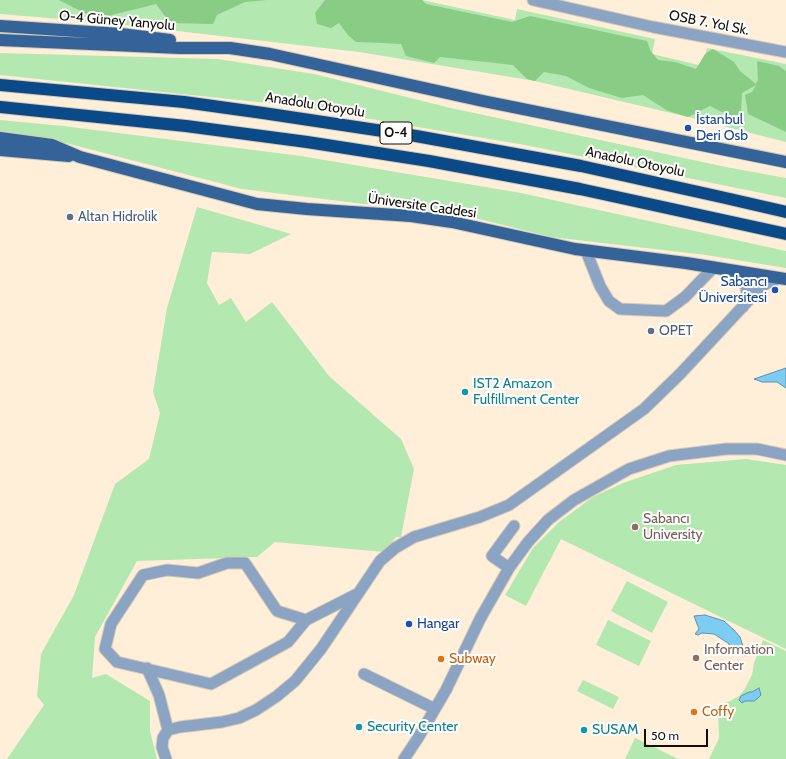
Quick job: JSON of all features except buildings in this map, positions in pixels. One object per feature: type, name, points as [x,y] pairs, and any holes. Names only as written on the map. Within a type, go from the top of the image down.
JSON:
[{"type":"highway","name":"Anadolu Otoyolu","points":[[0,85],[184,102],[416,136],[582,166],[721,196],[786,212]]},
{"type":"highway","name":"O-4","points":[[0,107],[186,126],[307,142],[429,161],[580,189],[786,234]]},
{"type":"main road","name":"O-4 Güney Yanyolu","points":[[0,26],[121,34],[230,48]]},
{"type":"main road","points":[[0,40],[180,48],[230,48],[270,54],[483,101],[786,162]]},
{"type":"main road","points":[[0,138],[52,145],[80,157]]},
{"type":"main road","points":[[0,150],[80,157]]},
{"type":"main road","name":"Üniversite Caddesi","points":[[80,157],[257,204],[425,218],[452,222],[546,244],[586,251],[783,278]]},
{"type":"main road","points":[[770,159],[786,158]]},
{"type":"street","name":"OSB 7. Yol Sk.","points":[[533,0],[653,27],[786,52]]},
{"type":"street","points":[[586,251],[600,286],[609,301],[620,309],[666,312],[718,268],[734,273],[742,279],[746,287],[747,298],[743,307]]},
{"type":"street","points":[[166,759],[162,747],[162,738],[168,730],[239,718],[256,710],[277,696],[295,681],[321,649],[380,561],[395,548],[414,537],[480,517],[509,505],[644,409],[680,374],[761,287],[769,282],[783,278]]},
{"type":"street","points":[[404,759],[446,690],[483,613],[509,568],[528,542],[548,520],[574,500],[629,469],[669,456],[726,449],[757,449],[786,456]]},
{"type":"street","points":[[509,568],[492,556],[514,526]]},
{"type":"street","points":[[306,620],[277,611],[245,563],[227,563],[198,573],[167,570],[143,575],[111,624],[105,650],[117,662],[211,684],[288,642],[306,620],[358,594]]},
{"type":"street","points":[[147,668],[159,695],[168,730]]},
{"type":"street","points":[[364,674],[435,709]]},
{"type":"green space","points":[[0,0],[422,0],[515,20],[517,9],[655,39],[652,54],[703,66],[707,48],[786,64],[786,142],[535,81],[359,52],[108,23],[0,14]]},
{"type":"green space","points":[[59,0],[267,0],[245,2],[217,15],[213,24],[170,23],[156,4],[96,19]]},
{"type":"green space","points":[[325,0],[422,0],[426,4],[512,22],[530,16],[647,41],[650,50],[658,60],[675,62],[696,69],[705,54],[713,49],[734,62],[740,71],[756,84],[758,79],[757,61],[779,66],[786,71],[786,132],[748,114],[745,95],[752,92],[756,85],[742,93],[741,113],[734,118],[710,106],[688,117],[668,111],[643,95],[622,98],[589,88],[566,76],[544,72],[535,81],[527,79],[513,65],[440,57],[434,63],[406,56],[401,44],[356,42],[348,35],[339,23],[331,28],[317,24],[315,13]]},
{"type":"green space","points":[[0,53],[218,59],[314,74],[451,108],[726,167],[786,178],[786,198],[525,145],[287,105],[0,75]]},
{"type":"green space","points":[[0,120],[63,126],[301,156],[521,193],[786,251],[786,268],[706,255],[551,237],[455,213],[364,204],[242,189],[66,143],[0,136]]},
{"type":"green space","points":[[197,207],[291,234],[250,254],[212,252],[207,283],[219,305],[231,298],[246,322],[272,302],[329,376],[401,439],[414,469],[401,537],[396,537],[384,552],[275,542],[257,557],[137,561],[95,637],[92,678],[106,674],[150,701],[150,731],[157,759],[7,759],[44,705],[37,696],[41,654],[74,595],[115,484],[149,459],[160,413],[153,392],[167,308]]},
{"type":"green space","points":[[746,459],[786,465],[786,649],[561,539],[526,606],[505,595],[533,548],[559,522],[593,497],[623,483],[676,465]]},
{"type":"green space","points":[[627,581],[668,602],[652,633],[611,611]]},
{"type":"green space","points":[[608,620],[651,641],[639,666],[596,645]]},
{"type":"green space","points":[[763,640],[786,651],[786,759],[709,759],[719,738],[718,706],[739,696],[744,690],[752,675],[754,663]]},
{"type":"green space","points":[[583,680],[619,697],[613,709],[577,691]]},
{"type":"green space","points":[[635,738],[656,748],[678,759],[625,759]]},
{"type":"water","points":[[786,368],[786,388],[777,382],[762,382],[754,379]]},
{"type":"water","points":[[705,615],[724,621],[734,630],[740,637],[746,656],[733,650],[728,643],[714,634],[695,634],[699,629],[694,616]]},
{"type":"water","points":[[759,688],[761,695],[754,701],[745,701],[742,703],[739,700],[741,696]]},
{"type":"place","name":"İstanbul Deri Osb","points":[[688,128]]},
{"type":"place","name":"Altan Hidrolik","points":[[70,217]]},
{"type":"place","name":"Sabancı Üniversitesi","points":[[775,290]]},
{"type":"place","name":"OPET","points":[[651,331]]},
{"type":"place","name":"IST2 Amazon Fulfillment Center","points":[[465,392]]},
{"type":"place","name":"Sabancı University","points":[[635,527]]},
{"type":"place","name":"Hangar","points":[[409,624]]},
{"type":"place","name":"Information Center","points":[[696,658]]},
{"type":"place","name":"Subway","points":[[441,659]]},
{"type":"place","name":"Coffy","points":[[694,712]]},
{"type":"place","name":"Security Center","points":[[359,727]]},
{"type":"place","name":"SUSAM","points":[[584,730]]}]
